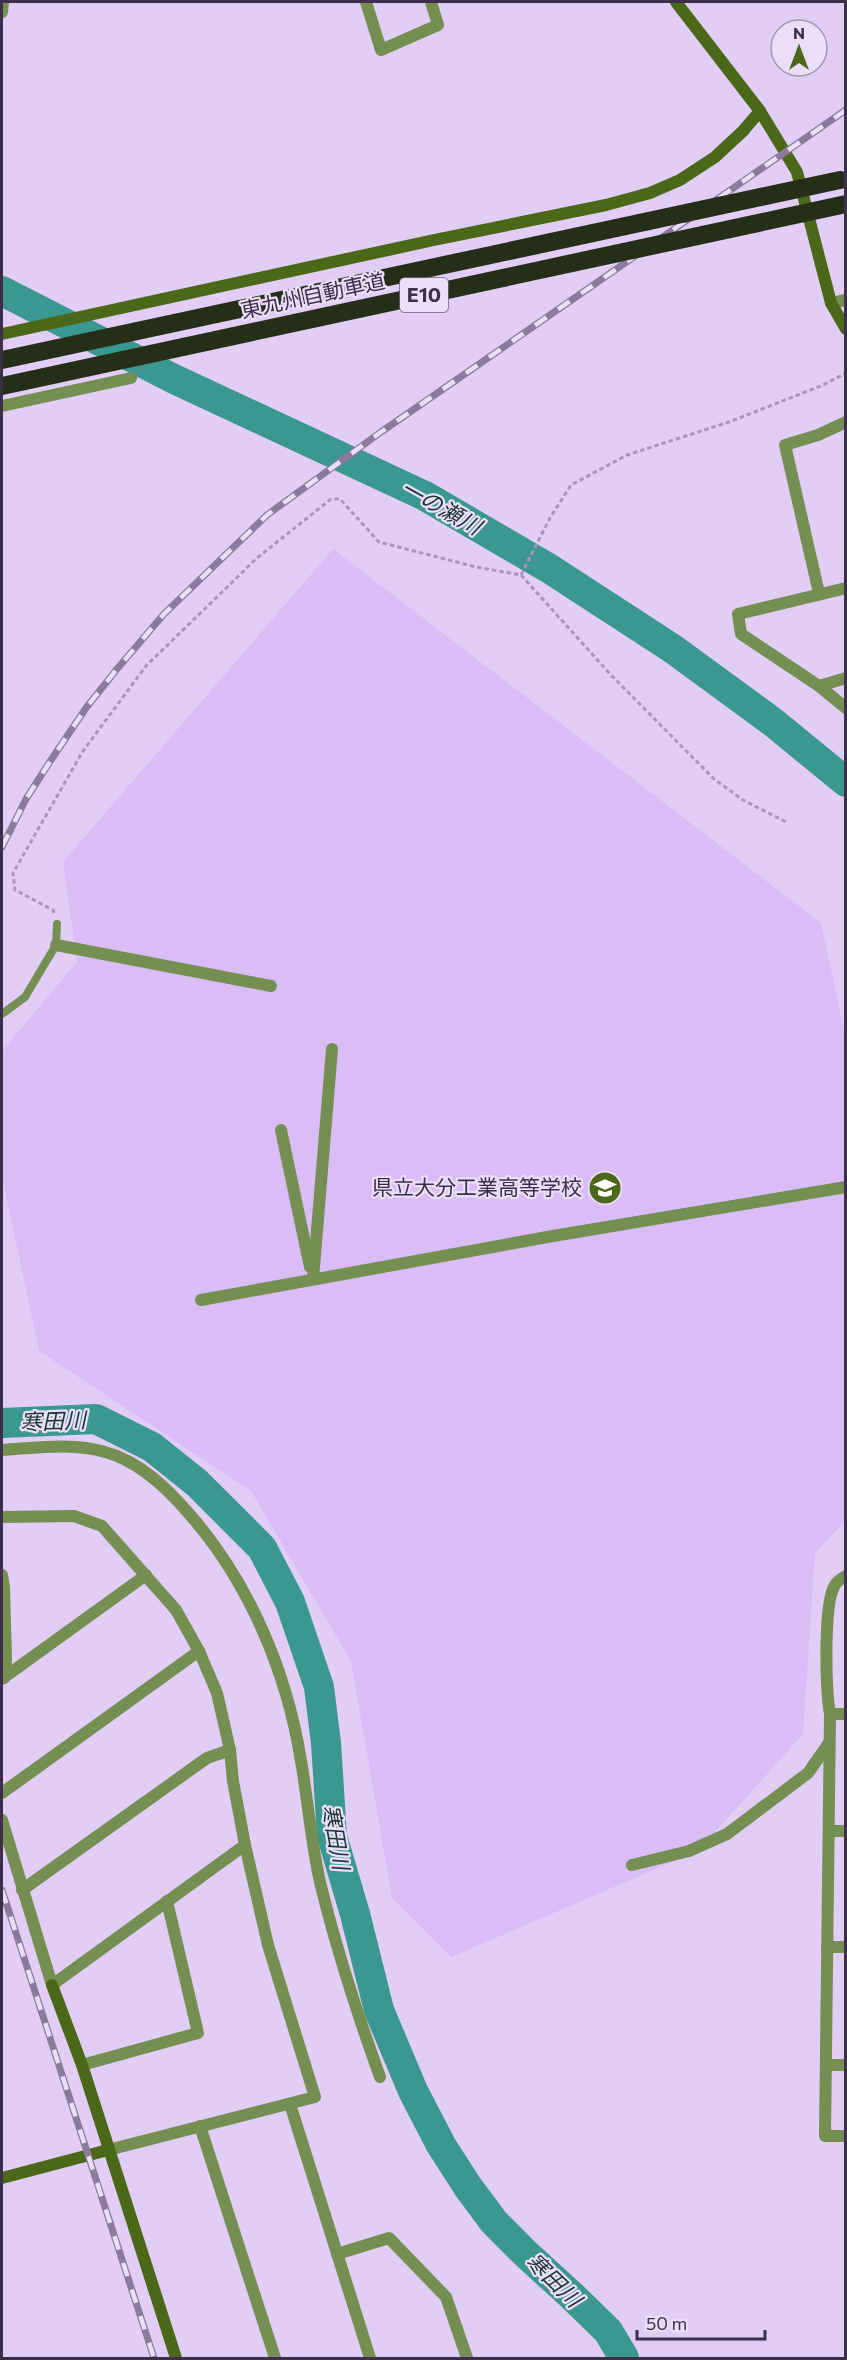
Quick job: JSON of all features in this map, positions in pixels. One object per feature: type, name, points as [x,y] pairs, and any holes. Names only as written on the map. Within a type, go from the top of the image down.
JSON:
[{"type":"highway","name":"東九州自動車道","points":[[2,360],[840,180]]},
{"type":"highway","name":"東九州自動車道","points":[[2,386],[846,204]]},
{"type":"street","points":[[2,12],[3,2]]},
{"type":"street","points":[[366,2],[381,50],[438,25],[431,2]]},
{"type":"street","points":[[676,2],[760,111],[797,172],[831,303],[846,329]]},
{"type":"street","points":[[2,334],[606,205],[650,193],[680,180],[716,157],[760,111]]},
{"type":"street","points":[[831,303],[846,300]]},
{"type":"street","points":[[2,406],[131,378]]},
{"type":"street","points":[[819,593],[785,445],[818,435],[846,422]]},
{"type":"street","points":[[846,588],[738,614],[741,634],[819,686],[846,708]]},
{"type":"street","points":[[819,686],[846,678]]},
{"type":"street","points":[[56,945],[271,986]]},
{"type":"street","points":[[313,1280],[332,1049]]},
{"type":"street","points":[[281,1130],[313,1280]]},
{"type":"street","points":[[201,1300],[846,1186]]},
{"type":"street","points":[[2,1450],[83,1448],[106,1452],[143,1469],[182,1505],[227,1560],[271,1651],[289,1705],[301,1761],[320,1880],[338,1950],[380,2077]]},
{"type":"street","points":[[2,1517],[74,1516],[102,1526],[176,1610],[199,1652],[217,1693],[268,1946],[315,2097],[2,2178]]},
{"type":"street","points":[[2,1575],[6,1659],[3,1678]]},
{"type":"street","points":[[3,1678],[146,1575]]},
{"type":"street","points":[[846,1576],[834,1585],[829,1611],[826,1666],[830,1742],[825,2136],[846,2136]]},
{"type":"street","points":[[2,1793],[199,1652]]},
{"type":"street","points":[[830,1714],[846,1714]]},
{"type":"street","points":[[632,1865],[689,1851],[727,1834],[808,1773],[830,1742]]},
{"type":"street","points":[[22,1890],[207,1758],[230,1750]]},
{"type":"street","points":[[2,1820],[52,1985],[82,2065],[176,2358]]},
{"type":"street","points":[[829,1831],[846,1830]]},
{"type":"street","points":[[52,1985],[246,1845]]},
{"type":"street","points":[[82,2065],[198,2032],[168,1901]]},
{"type":"street","points":[[827,1947],[846,1947]]},
{"type":"street","points":[[826,2065],[846,2065]]},
{"type":"street","points":[[290,2103],[370,2358]]},
{"type":"street","points":[[200,2127],[275,2358]]},
{"type":"street","points":[[337,2254],[389,2238],[446,2297],[467,2358]]},
{"type":"lane","points":[[2,1014],[25,997],[56,945],[57,924]]},
{"type":"path","points":[[521,575],[550,518],[571,485],[627,455],[729,423],[846,374]]},
{"type":"path","points":[[57,924],[53,910],[15,890],[13,873],[83,750],[146,666],[257,558],[331,499],[340,499],[379,542],[476,567],[521,575],[610,674],[714,779],[743,800],[788,823]]},
{"type":"shaded area","points":[[333,549],[821,923],[846,1039],[845,1521],[815,1553],[803,1734],[698,1851],[451,1957],[392,1898],[351,1661],[251,1491],[39,1351],[2,1176],[2,1051],[77,962],[63,862]]},
{"type":"waterway","name":"一の瀬川","points":[[2,291],[174,379],[425,496],[550,569],[673,649],[774,723],[846,782]]},
{"type":"waterway","name":"寒田川","points":[[2,1423],[96,1419],[152,1447],[197,1483],[262,1548],[290,1602],[319,1687],[326,1743],[332,1836],[355,1914],[379,2010],[413,2091],[441,2145],[494,2222],[608,2331],[624,2358]]},
{"type":"railway","points":[[2,847],[26,799],[51,760],[86,708],[117,669],[164,614],[267,515],[381,432],[846,110]]},
{"type":"railway","points":[[2,1890],[154,2358]]},
{"type":"place","name":"県立大分工業高等学校","points":[[605,1188]]}]
